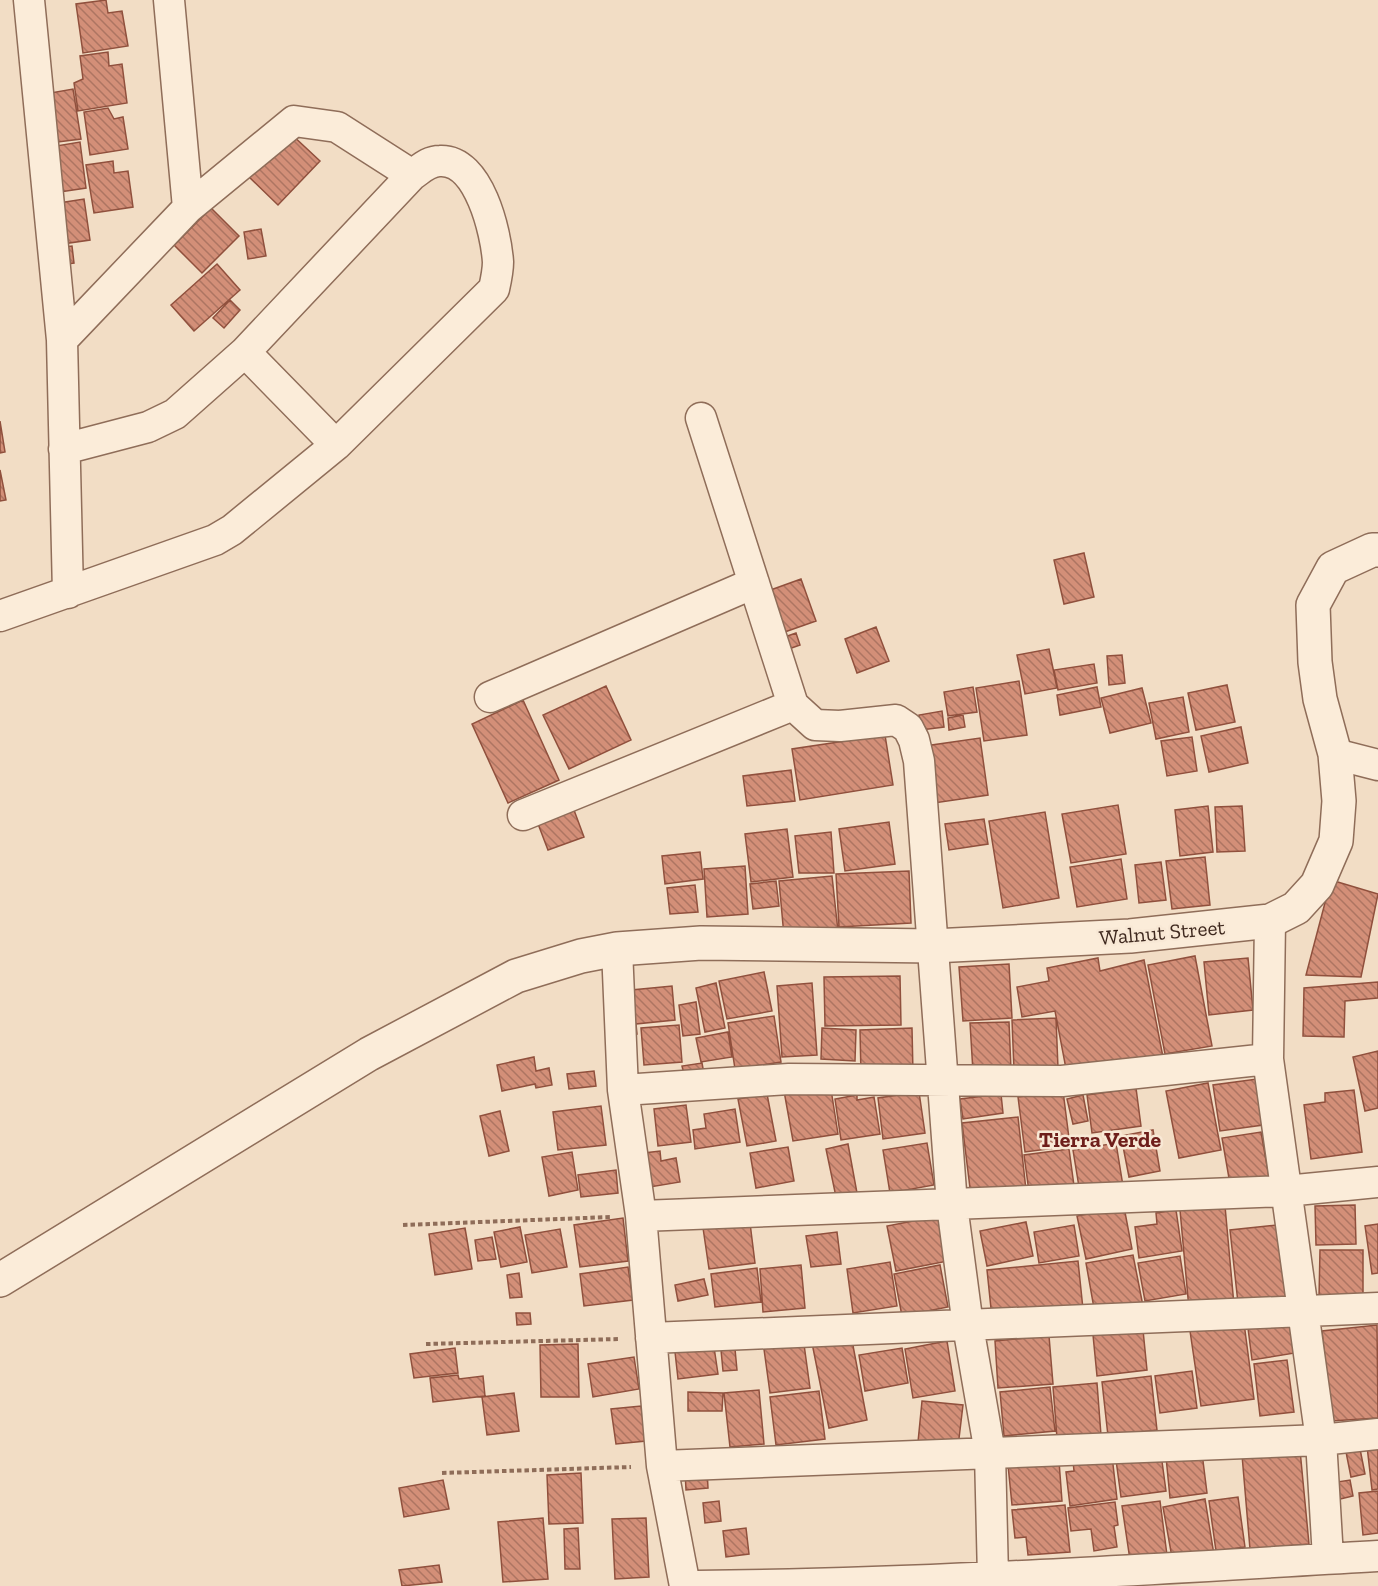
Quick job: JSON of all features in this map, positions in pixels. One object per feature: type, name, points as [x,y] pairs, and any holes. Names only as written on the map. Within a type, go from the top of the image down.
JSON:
[{"type":"street","points":[[29,0],[62,340],[68,593]]},
{"type":"street","points":[[169,0],[188,208]]},
{"type":"street","points":[[62,340],[188,208],[294,121],[337,127],[412,175]]},
{"type":"street","points":[[0,616],[224,535],[336,445],[494,289],[498,260],[483,196],[472,179],[453,163],[441,160],[428,163],[412,175],[245,352],[175,414],[148,427],[64,449]]},
{"type":"street","points":[[245,352],[336,445]]},
{"type":"street","points":[[701,418],[793,705],[815,725],[840,726],[896,720],[908,728],[914,740],[919,761],[952,1205],[968,1326],[990,1453],[993,1577]]},
{"type":"street","name":"Walnut Street","points":[[0,1280],[369,1054],[516,976],[580,956],[617,949],[701,943],[933,946],[1130,936],[1270,921],[1296,908],[1317,885],[1336,841],[1339,801],[1335,754],[1320,699],[1313,605],[1333,568],[1372,550],[1378,550]]},
{"type":"street","points":[[490,698],[754,583]]},
{"type":"street","points":[[523,815],[793,705]]},
{"type":"street","points":[[1335,754],[1378,765]]},
{"type":"street","points":[[1270,921],[1268,1059],[1321,1440],[1328,1558]]},
{"type":"street","points":[[617,949],[623,1090],[641,1216],[662,1466],[685,1586]]},
{"type":"street","points":[[623,1090],[789,1079],[1062,1081],[1268,1059]]},
{"type":"street","points":[[641,1216],[1286,1191],[1378,1182]]},
{"type":"street","points":[[651,1338],[1378,1308]]},
{"type":"street","points":[[662,1466],[1321,1440],[1378,1434]]},
{"type":"street","points":[[697,1586],[791,1586],[1378,1556]]},
{"type":"path","points":[[403,1226],[641,1216]]},
{"type":"path","points":[[426,1344],[651,1338]]},
{"type":"path","points":[[442,1473],[662,1466]]},
{"type":"building","points":[[106,0],[108,13],[122,11],[128,46],[83,53],[76,4]]},
{"type":"building","points":[[108,52],[109,66],[122,64],[127,103],[78,111],[74,83],[83,79],[80,56]]},
{"type":"building","points":[[73,89],[81,139],[58,142],[56,129],[39,95]]},
{"type":"building","points":[[108,108],[114,119],[123,117],[128,149],[90,155],[84,112]]},
{"type":"building","points":[[290,133],[320,161],[278,205],[248,176]]},
{"type":"building","points":[[80,142],[86,188],[60,192],[44,148]]},
{"type":"building","points":[[113,161],[114,173],[128,171],[133,207],[94,213],[86,165]]},
{"type":"building","points":[[84,199],[90,240],[55,245],[59,203]]},
{"type":"building","points":[[211,208],[239,236],[202,273],[174,245]]},
{"type":"building","points":[[261,229],[266,256],[248,259],[244,232]]},
{"type":"building","points":[[72,246],[74,263],[59,265],[57,248]]},
{"type":"building","points":[[217,264],[240,290],[194,331],[171,305]]},
{"type":"building","points":[[230,300],[240,310],[224,328],[213,318]]},
{"type":"building","points":[[0,421],[5,452],[0,453]]},
{"type":"building","points":[[0,470],[6,500],[0,501]]},
{"type":"building","points":[[1084,553],[1094,597],[1064,604],[1054,560]]},
{"type":"building","points":[[801,579],[816,621],[779,634],[765,592]]},
{"type":"building","points":[[876,627],[889,661],[857,673],[845,639]]},
{"type":"building","points":[[796,633],[800,645],[783,651],[779,639]]},
{"type":"building","points":[[1049,649],[1057,688],[1025,694],[1017,655]]},
{"type":"building","points":[[1122,655],[1125,683],[1109,685],[1107,656]]},
{"type":"building","points":[[1094,664],[1097,683],[1058,690],[1054,670]]},
{"type":"building","points":[[1019,681],[1027,735],[984,741],[976,688]]},
{"type":"building","points":[[1227,685],[1235,722],[1196,730],[1188,693]]},
{"type":"building","points":[[606,686],[631,740],[569,769],[543,715]]},
{"type":"building","points":[[973,687],[977,712],[948,716],[944,692]]},
{"type":"building","points":[[1097,687],[1101,707],[1060,715],[1057,695]]},
{"type":"building","points":[[1142,688],[1151,723],[1110,733],[1101,698]]},
{"type":"building","points":[[1183,697],[1189,732],[1156,739],[1149,703]]},
{"type":"building","points":[[523,700],[559,780],[508,803],[472,724]]},
{"type":"building","points":[[942,711],[944,727],[921,730],[919,715]]},
{"type":"building","points":[[963,715],[965,727],[949,730],[948,718]]},
{"type":"building","points":[[1241,727],[1248,763],[1209,772],[1201,736]]},
{"type":"building","points":[[885,735],[893,785],[800,800],[792,749]]},
{"type":"building","points":[[1192,737],[1197,771],[1167,776],[1161,741]]},
{"type":"building","points":[[980,738],[988,795],[934,803],[925,746]]},
{"type":"building","points":[[791,770],[795,801],[747,806],[743,776]]},
{"type":"building","points":[[571,802],[584,837],[548,850],[535,816]]},
{"type":"building","points":[[1118,805],[1126,854],[1071,863],[1062,814]]},
{"type":"building","points":[[1208,806],[1213,852],[1180,856],[1175,810]]},
{"type":"building","points":[[1242,806],[1245,851],[1217,852],[1215,807]]},
{"type":"building","points":[[1045,812],[1059,898],[1003,908],[989,821]]},
{"type":"building","points":[[984,819],[988,844],[949,850],[945,824]]},
{"type":"building","points":[[889,822],[895,864],[845,871],[839,829]]},
{"type":"building","points":[[787,829],[793,877],[751,882],[745,834]]},
{"type":"building","points":[[831,832],[834,873],[799,873],[795,836]]},
{"type":"building","points":[[700,852],[703,879],[665,884],[662,856]]},
{"type":"building","points":[[1205,857],[1210,905],[1172,909],[1166,861]]},
{"type":"building","points":[[1121,859],[1127,899],[1077,907],[1070,867]]},
{"type":"building","points":[[1161,862],[1166,900],[1139,903],[1135,865]]},
{"type":"building","points":[[745,866],[748,914],[707,917],[704,869]]},
{"type":"building","points":[[909,871],[911,923],[839,927],[836,874]]},
{"type":"building","points":[[832,876],[838,931],[784,936],[779,881]]},
{"type":"building","points":[[1331,880],[1378,894],[1361,977],[1306,975]]},
{"type":"building","points":[[776,881],[779,906],[753,909],[750,884]]},
{"type":"building","points":[[695,885],[698,912],[670,914],[667,888]]},
{"type":"building","points":[[1195,956],[1212,1046],[1165,1054],[1148,965]]},
{"type":"building","points":[[1098,958],[1100,971],[1144,960],[1163,1057],[1067,1074],[1055,1011],[1022,1017],[1017,987],[1049,981],[1047,968]]},
{"type":"building","points":[[1248,958],[1253,1010],[1209,1015],[1204,962]]},
{"type":"building","points":[[1009,964],[1012,1018],[963,1021],[959,967]]},
{"type":"building","points":[[764,972],[772,1011],[727,1019],[719,981]]},
{"type":"building","points":[[900,976],[901,1025],[825,1026],[824,977]]},
{"type":"building","points":[[1378,982],[1378,998],[1345,1001],[1344,1037],[1303,1036],[1304,988]]},
{"type":"building","points":[[716,983],[725,1028],[705,1032],[696,988]]},
{"type":"building","points":[[812,983],[817,1055],[782,1057],[777,986]]},
{"type":"building","points":[[672,986],[675,1020],[636,1024],[637,1034],[625,1035],[621,991]]},
{"type":"building","points":[[696,1002],[700,1034],[683,1036],[679,1005]]},
{"type":"building","points":[[774,1016],[781,1062],[735,1069],[728,1023]]},
{"type":"building","points":[[1056,1018],[1058,1068],[1014,1070],[1012,1020]]},
{"type":"building","points":[[1009,1022],[1011,1070],[973,1072],[970,1023]]},
{"type":"building","points":[[679,1025],[682,1062],[644,1065],[641,1028]]},
{"type":"building","points":[[822,1028],[856,1030],[855,1061],[821,1059]]},
{"type":"building","points":[[912,1028],[913,1073],[861,1075],[860,1030]]},
{"type":"building","points":[[728,1032],[732,1057],[701,1062],[696,1038]]},
{"type":"building","points":[[1378,1051],[1378,1108],[1365,1111],[1353,1057]]},
{"type":"building","points":[[534,1057],[536,1071],[549,1068],[552,1085],[536,1088],[535,1084],[502,1091],[497,1065]]},
{"type":"building","points":[[702,1063],[704,1074],[685,1078],[682,1066]]},
{"type":"building","points":[[594,1071],[596,1086],[569,1089],[567,1074]]},
{"type":"building","points":[[1257,1079],[1263,1125],[1220,1131],[1213,1085]]},
{"type":"building","points":[[830,1083],[838,1134],[793,1141],[784,1091]]},
{"type":"building","points":[[1208,1083],[1221,1150],[1179,1158],[1166,1091]]},
{"type":"building","points":[[1136,1088],[1141,1126],[1092,1133],[1087,1095]]},
{"type":"building","points":[[1354,1090],[1362,1152],[1311,1159],[1304,1105],[1325,1102],[1325,1093]]},
{"type":"building","points":[[1063,1091],[1070,1146],[1025,1152],[1018,1097]]},
{"type":"building","points":[[919,1092],[925,1133],[883,1139],[878,1098]]},
{"type":"building","points":[[767,1094],[776,1141],[747,1146],[738,1099]]},
{"type":"building","points":[[1001,1094],[1003,1113],[963,1119],[960,1099]]},
{"type":"building","points":[[857,1095],[857,1100],[874,1097],[880,1134],[841,1140],[835,1099]]},
{"type":"building","points":[[1083,1095],[1088,1121],[1073,1124],[1067,1099]]},
{"type":"building","points":[[686,1105],[691,1142],[658,1146],[654,1109]]},
{"type":"building","points":[[601,1106],[606,1145],[558,1150],[553,1112]]},
{"type":"building","points":[[735,1109],[740,1142],[695,1149],[693,1130],[706,1128],[704,1114]]},
{"type":"building","points":[[500,1111],[509,1151],[489,1156],[480,1116]]},
{"type":"building","points":[[1018,1117],[1026,1190],[971,1196],[962,1123]]},
{"type":"building","points":[[1153,1130],[1160,1171],[1129,1177],[1121,1136]]},
{"type":"building","points":[[1261,1132],[1269,1177],[1230,1184],[1222,1138]]},
{"type":"building","points":[[927,1143],[934,1185],[890,1193],[883,1150]]},
{"type":"building","points":[[1116,1143],[1123,1186],[1080,1193],[1073,1150]]},
{"type":"building","points":[[848,1144],[857,1193],[836,1197],[826,1149]]},
{"type":"building","points":[[788,1147],[794,1181],[756,1188],[750,1153]]},
{"type":"building","points":[[1069,1149],[1075,1193],[1030,1199],[1024,1155]]},
{"type":"building","points":[[660,1151],[661,1161],[676,1158],[680,1182],[650,1187],[644,1153]]},
{"type":"building","points":[[572,1152],[578,1190],[549,1196],[542,1157]]},
{"type":"building","points":[[616,1170],[618,1193],[581,1197],[578,1175]]},
{"type":"building","points":[[1355,1205],[1356,1244],[1316,1245],[1315,1206]]},
{"type":"building","points":[[1225,1206],[1234,1305],[1189,1309],[1180,1210]]},
{"type":"building","points":[[1124,1207],[1132,1249],[1086,1259],[1077,1216]]},
{"type":"building","points":[[1176,1210],[1182,1251],[1139,1258],[1135,1227],[1157,1224],[1156,1213]]},
{"type":"building","points":[[749,1215],[755,1263],[709,1269],[702,1221]]},
{"type":"building","points":[[939,1216],[948,1261],[896,1271],[887,1226]]},
{"type":"building","points":[[623,1218],[628,1261],[580,1267],[574,1225]]},
{"type":"building","points":[[1026,1222],[1033,1256],[987,1266],[980,1231]]},
{"type":"building","points":[[1378,1224],[1378,1273],[1372,1274],[1365,1226]]},
{"type":"building","points":[[1074,1225],[1079,1256],[1039,1263],[1034,1232]]},
{"type":"building","points":[[1277,1225],[1286,1298],[1238,1303],[1230,1230]]},
{"type":"building","points":[[520,1227],[527,1262],[501,1267],[494,1232]]},
{"type":"building","points":[[465,1228],[472,1269],[435,1275],[429,1234]]},
{"type":"building","points":[[560,1229],[567,1267],[532,1273],[525,1235]]},
{"type":"building","points":[[837,1232],[841,1264],[811,1267],[806,1236]]},
{"type":"building","points":[[492,1237],[496,1259],[478,1261],[475,1240]]},
{"type":"building","points":[[1320,1250],[1363,1250],[1363,1297],[1319,1297]]},
{"type":"building","points":[[1133,1255],[1143,1306],[1095,1314],[1086,1263]]},
{"type":"building","points":[[1180,1256],[1186,1294],[1145,1301],[1138,1263]]},
{"type":"building","points":[[1078,1261],[1083,1309],[992,1318],[987,1270]]},
{"type":"building","points":[[890,1262],[897,1306],[853,1313],[847,1269]]},
{"type":"building","points":[[801,1265],[805,1308],[763,1312],[760,1269]]},
{"type":"building","points":[[940,1265],[948,1307],[902,1316],[894,1274]]},
{"type":"building","points":[[628,1267],[633,1300],[584,1306],[580,1274]]},
{"type":"building","points":[[757,1268],[761,1302],[715,1307],[711,1274]]},
{"type":"building","points":[[519,1273],[522,1297],[510,1298],[507,1275]]},
{"type":"building","points":[[704,1279],[708,1295],[678,1301],[675,1285]]},
{"type":"building","points":[[516,1313],[530,1313],[531,1324],[517,1325]]},
{"type":"building","points":[[1291,1321],[1295,1353],[1252,1360],[1248,1328]]},
{"type":"building","points":[[1244,1323],[1254,1399],[1201,1406],[1190,1331]]},
{"type":"building","points":[[1377,1325],[1378,1418],[1331,1421],[1322,1331]]},
{"type":"building","points":[[1143,1330],[1147,1370],[1097,1376],[1093,1335]]},
{"type":"building","points":[[851,1335],[867,1420],[829,1428],[812,1343]]},
{"type":"building","points":[[1049,1336],[1053,1384],[998,1388],[995,1341]]},
{"type":"building","points":[[803,1337],[810,1388],[770,1393],[763,1342]]},
{"type":"building","points":[[947,1341],[955,1391],[913,1398],[905,1349]]},
{"type":"building","points":[[578,1344],[579,1397],[541,1397],[540,1345]]},
{"type":"building","points":[[714,1347],[718,1374],[678,1379],[675,1352]]},
{"type":"building","points":[[455,1348],[458,1373],[414,1378],[410,1354]]},
{"type":"building","points":[[902,1348],[908,1383],[865,1391],[859,1355]]},
{"type":"building","points":[[735,1349],[737,1370],[723,1371],[721,1350]]},
{"type":"building","points":[[634,1357],[639,1389],[593,1397],[588,1364]]},
{"type":"building","points":[[1287,1360],[1294,1412],[1260,1416],[1254,1364]]},
{"type":"building","points":[[1192,1371],[1197,1408],[1160,1413],[1155,1376]]},
{"type":"building","points":[[458,1375],[459,1379],[483,1376],[485,1396],[433,1402],[430,1378]]},
{"type":"building","points":[[1151,1376],[1157,1430],[1108,1436],[1102,1382]]},
{"type":"building","points":[[1097,1383],[1101,1435],[1057,1438],[1053,1387]]},
{"type":"building","points":[[1050,1387],[1055,1431],[1004,1436],[1000,1392]]},
{"type":"building","points":[[759,1390],[764,1444],[730,1447],[724,1393]]},
{"type":"building","points":[[819,1391],[825,1439],[776,1445],[770,1397]]},
{"type":"building","points":[[688,1392],[723,1393],[722,1411],[688,1411]]},
{"type":"building","points":[[514,1393],[519,1431],[487,1435],[482,1397]]},
{"type":"building","points":[[922,1401],[963,1405],[958,1447],[918,1442]]},
{"type":"building","points":[[641,1406],[646,1441],[616,1444],[611,1409]]},
{"type":"building","points":[[1378,1444],[1378,1489],[1372,1490],[1367,1446]]},
{"type":"building","points":[[1360,1449],[1365,1474],[1351,1477],[1346,1452]]},
{"type":"building","points":[[1300,1450],[1309,1544],[1250,1549],[1242,1455]]},
{"type":"building","points":[[1202,1453],[1207,1493],[1170,1498],[1166,1457]]},
{"type":"building","points":[[1161,1454],[1166,1491],[1121,1497],[1116,1460]]},
{"type":"building","points":[[1112,1456],[1117,1499],[1070,1506],[1066,1472],[1074,1471],[1073,1461]]},
{"type":"building","points":[[1059,1461],[1062,1501],[1012,1505],[1008,1465]]},
{"type":"building","points":[[707,1469],[708,1488],[686,1490],[685,1470]]},
{"type":"building","points":[[581,1473],[583,1523],[549,1524],[547,1475]]},
{"type":"building","points":[[443,1480],[449,1509],[404,1517],[399,1488]]},
{"type":"building","points":[[1350,1480],[1353,1496],[1340,1499],[1337,1482]]},
{"type":"building","points":[[1378,1491],[1378,1533],[1363,1535],[1359,1493]]},
{"type":"building","points":[[1238,1497],[1245,1547],[1216,1551],[1209,1501]]},
{"type":"building","points":[[1205,1499],[1214,1555],[1173,1563],[1163,1507]]},
{"type":"building","points":[[719,1501],[721,1521],[705,1523],[703,1503]]},
{"type":"building","points":[[1160,1501],[1167,1555],[1130,1560],[1122,1506]]},
{"type":"building","points":[[1115,1502],[1118,1525],[1114,1526],[1117,1547],[1094,1551],[1091,1529],[1071,1531],[1068,1508]]},
{"type":"building","points":[[1065,1505],[1070,1552],[1028,1555],[1026,1537],[1015,1538],[1012,1510]]},
{"type":"building","points":[[543,1518],[548,1579],[503,1582],[498,1522]]},
{"type":"building","points":[[646,1518],[649,1577],[615,1579],[612,1519]]},
{"type":"building","points":[[578,1528],[580,1569],[565,1569],[564,1529]]},
{"type":"building","points":[[746,1528],[749,1554],[726,1557],[723,1531]]},
{"type":"building","points":[[439,1565],[442,1582],[402,1586],[399,1570]]},
{"type":"district","name":"Tierra Verde","points":[[1100,1139]]}]
